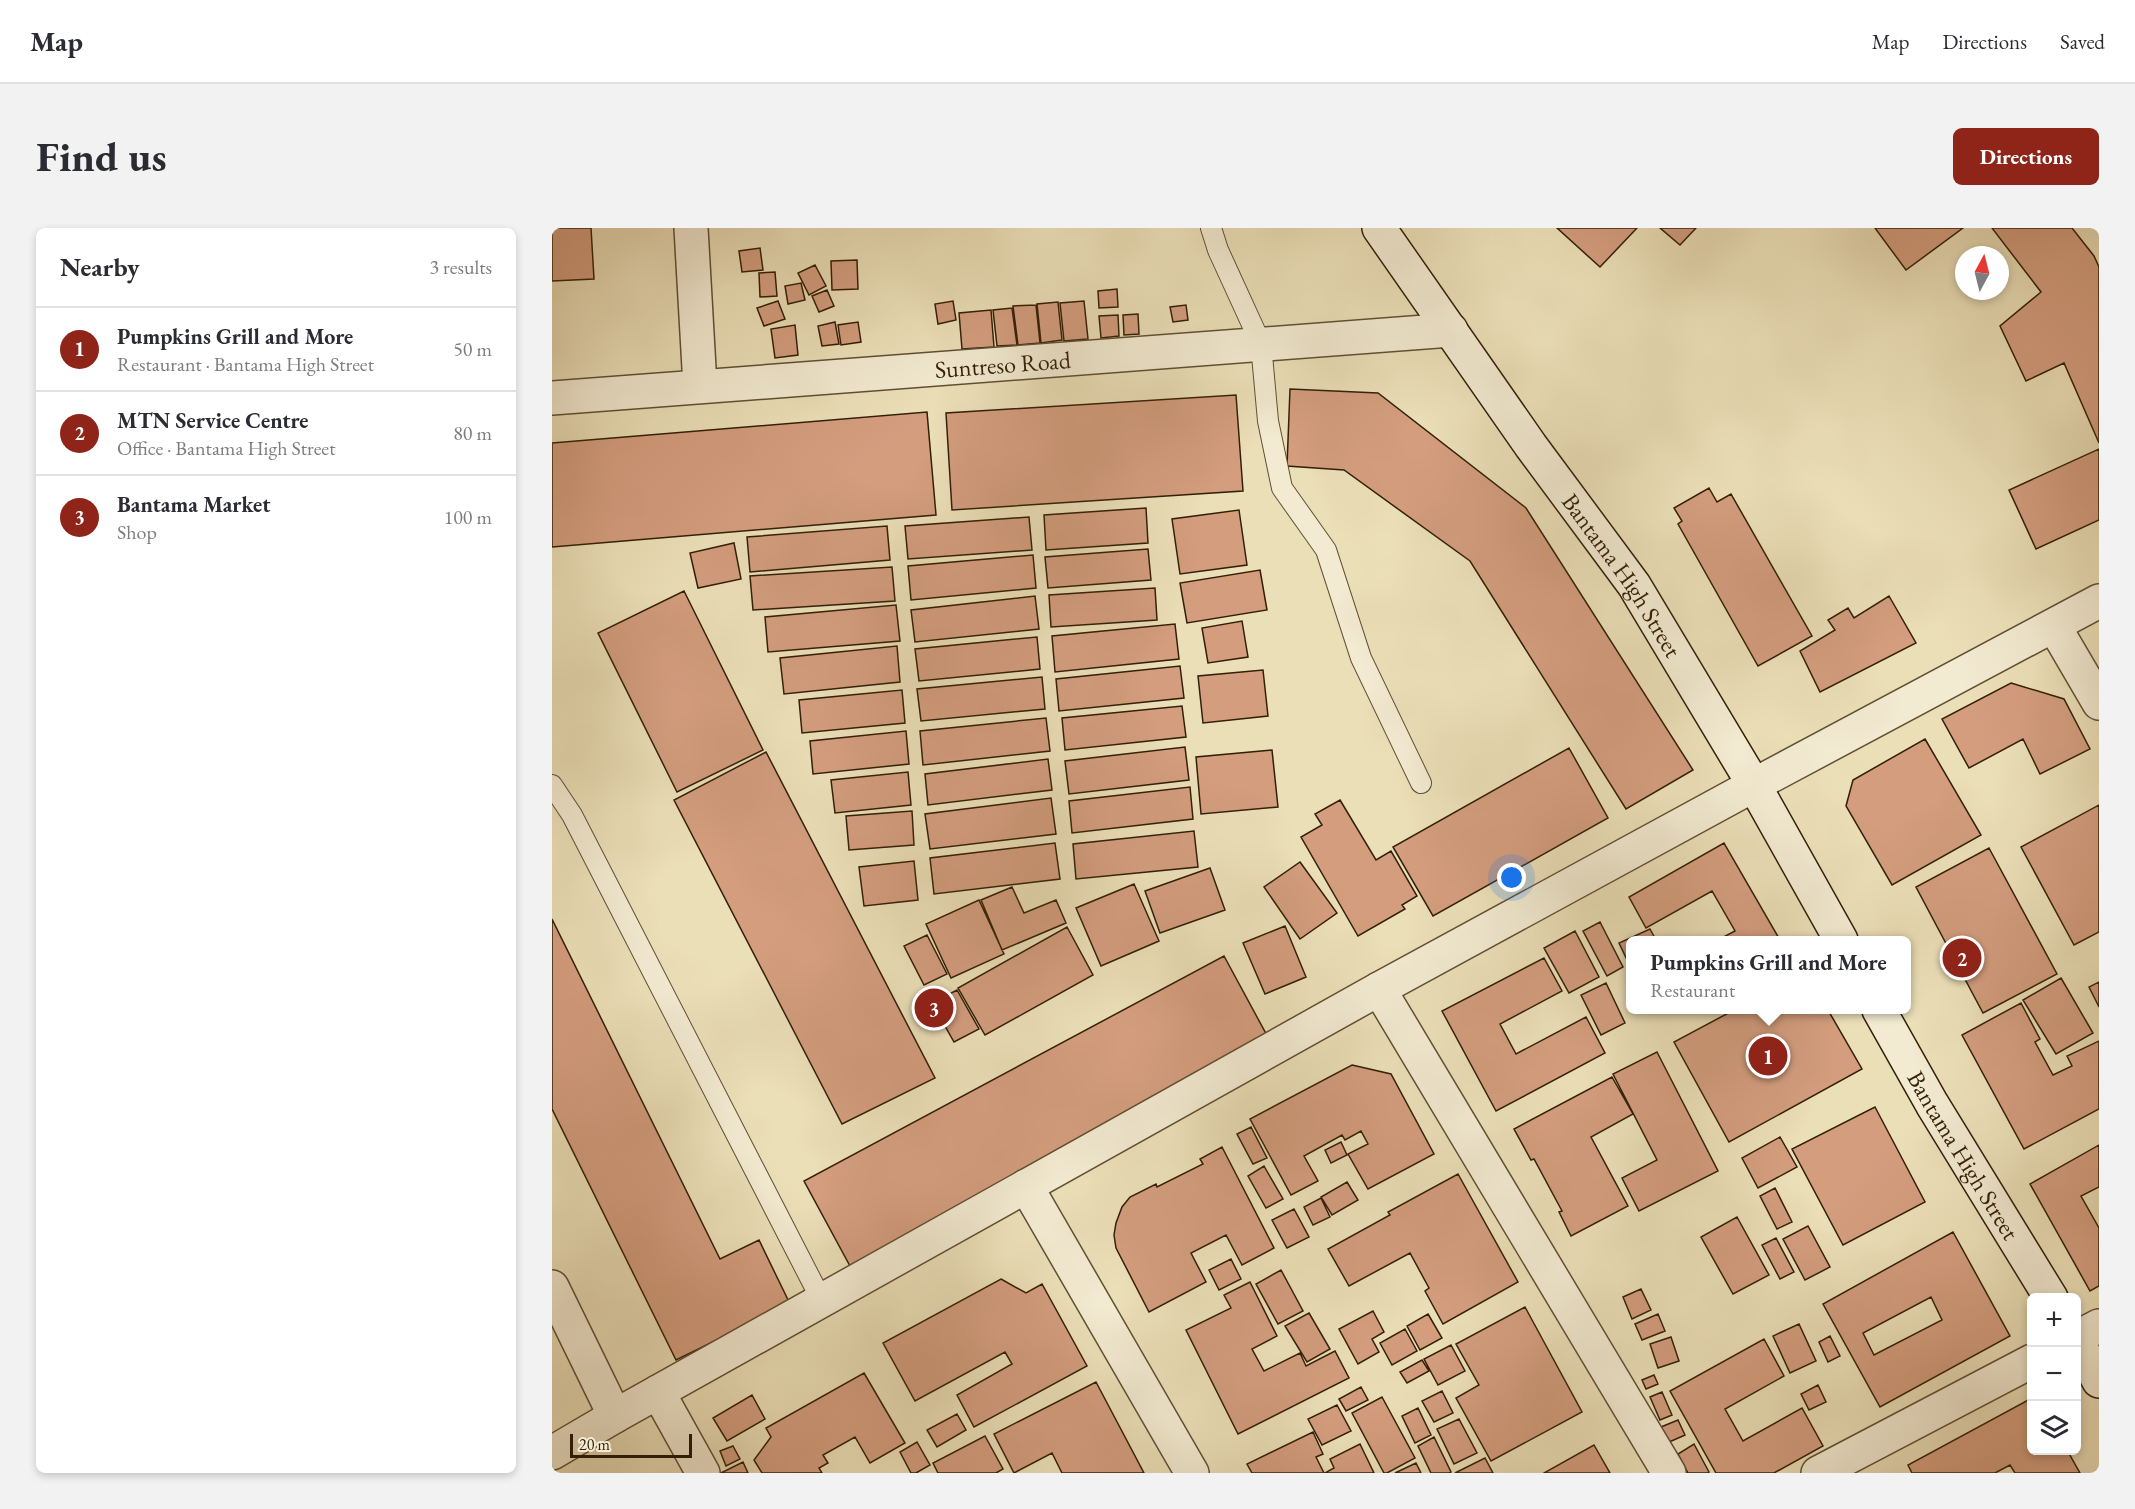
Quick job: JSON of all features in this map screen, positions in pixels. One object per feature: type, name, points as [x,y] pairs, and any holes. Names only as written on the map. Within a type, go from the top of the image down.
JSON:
[{"type":"street","points":[[691,228],[700,386]]},
{"type":"street","name":"Bantama High Street","points":[[1379,228],[1531,446],[1635,585],[1754,784],[1839,936]]},
{"type":"street","name":"Suntreso Road","points":[[552,398],[1451,330]]},
{"type":"street","points":[[552,1454],[615,1416],[1378,989],[1754,784],[2099,601]]},
{"type":"street","points":[[2054,626],[2099,703]]},
{"type":"street","points":[[1378,989],[1669,1473]]},
{"type":"street","name":"Bantama High Street","points":[[1881,1014],[1932,1104],[2048,1293]]},
{"type":"street","points":[[1026,1186],[1192,1473]]},
{"type":"street","points":[[552,1287],[615,1416]]},
{"type":"street","points":[[2081,1335],[2099,1326]]},
{"type":"street","points":[[2081,1347],[2099,1381]]},
{"type":"street","points":[[1818,1473],[2027,1363]]},
{"type":"street","points":[[658,1392],[703,1473]]},
{"type":"lane","points":[[1211,228],[1218,250],[1261,344],[1268,421],[1282,488],[1326,550],[1360,658],[1421,783]]},
{"type":"lane","points":[[552,785],[572,815],[822,1301]]},
{"type":"building","points":[[552,228],[591,228],[594,279],[552,281]]},
{"type":"building","points":[[1557,228],[1637,228],[1600,267]]},
{"type":"building","points":[[1660,228],[1696,228],[1680,245]]},
{"type":"building","points":[[1875,228],[1963,228],[1906,270]]},
{"type":"building","points":[[1992,228],[2072,228],[2094,256],[2099,267],[2099,443],[2064,363],[2026,381],[2000,326],[2041,292],[2009,250],[2009,246],[2006,246]]},
{"type":"building","points":[[760,248],[763,270],[742,272],[739,251]]},
{"type":"building","points":[[857,260],[858,289],[832,290],[831,261]]},
{"type":"building","points":[[815,265],[826,286],[809,295],[798,273]]},
{"type":"building","points":[[775,272],[777,296],[760,297],[759,273]]},
{"type":"building","points":[[801,283],[805,300],[788,304],[785,286]]},
{"type":"building","points":[[1117,289],[1118,307],[1099,308],[1098,291]]},
{"type":"building","points":[[827,290],[834,306],[819,312],[812,296]]},
{"type":"building","points":[[778,301],[785,319],[764,326],[757,308]]},
{"type":"building","points":[[953,301],[956,320],[938,324],[935,304]]},
{"type":"building","points":[[1084,301],[1088,339],[1064,341],[1060,303]]},
{"type":"building","points":[[1058,302],[1062,340],[1041,343],[1037,304]]},
{"type":"building","points":[[1036,305],[1040,343],[1018,345],[1013,306]]},
{"type":"building","points":[[1186,305],[1188,320],[1173,322],[1170,307]]},
{"type":"building","points":[[1012,308],[1017,345],[997,346],[993,310]]},
{"type":"building","points":[[991,310],[994,347],[962,349],[959,313]]},
{"type":"building","points":[[1138,314],[1139,334],[1124,335],[1123,315]]},
{"type":"building","points":[[1118,315],[1119,336],[1101,338],[1099,316]]},
{"type":"building","points":[[835,322],[839,344],[822,346],[818,326]]},
{"type":"building","points":[[858,322],[861,342],[841,345],[838,325]]},
{"type":"building","points":[[795,325],[798,355],[775,358],[771,329]]},
{"type":"building","points":[[1290,389],[1378,393],[1526,508],[1693,770],[1626,809],[1470,561],[1344,470],[1287,466]]},
{"type":"building","points":[[1236,395],[1243,491],[952,510],[946,413]]},
{"type":"building","points":[[927,412],[936,515],[552,547],[552,443]]},
{"type":"building","points":[[2099,449],[2099,520],[2036,549],[2009,490]]},
{"type":"building","points":[[1709,488],[1717,502],[1731,494],[1812,636],[1758,666],[1678,524],[1682,521],[1674,508]]},
{"type":"building","points":[[1146,508],[1148,543],[1046,550],[1044,515]]},
{"type":"building","points":[[1239,510],[1247,565],[1180,574],[1172,519]]},
{"type":"building","points":[[1029,517],[1032,550],[908,559],[905,526]]},
{"type":"building","points":[[887,526],[890,560],[750,572],[747,537]]},
{"type":"building","points":[[734,543],[741,579],[698,588],[690,553]]},
{"type":"building","points":[[1148,549],[1151,580],[1048,588],[1045,557]]},
{"type":"building","points":[[1033,555],[1036,588],[911,600],[908,566]]},
{"type":"building","points":[[892,567],[895,601],[753,610],[750,576]]},
{"type":"building","points":[[1260,570],[1267,610],[1187,623],[1180,583]]},
{"type":"building","points":[[1155,588],[1157,620],[1051,627],[1049,595]]},
{"type":"building","points":[[684,591],[763,750],[677,792],[598,633]]},
{"type":"building","points":[[1035,596],[1039,629],[915,642],[911,610]]},
{"type":"building","points":[[1889,596],[1916,643],[1820,692],[1800,651],[1835,630],[1828,620],[1848,608],[1854,618]]},
{"type":"building","points":[[896,605],[900,641],[768,652],[765,617]]},
{"type":"building","points":[[1242,621],[1248,657],[1208,663],[1202,628]]},
{"type":"building","points":[[1175,624],[1179,659],[1055,672],[1052,636]]},
{"type":"building","points":[[1037,637],[1040,669],[919,681],[915,649]]},
{"type":"building","points":[[897,646],[900,682],[784,694],[780,658]]},
{"type":"building","points":[[1180,666],[1184,698],[1059,711],[1056,679]]},
{"type":"building","points":[[1263,670],[1268,716],[1203,723],[1198,676]]},
{"type":"building","points":[[1042,677],[1045,709],[921,721],[917,689]]},
{"type":"building","points":[[2011,683],[2064,699],[2090,749],[2040,774],[2023,739],[1969,768],[1942,719]]},
{"type":"building","points":[[902,690],[905,723],[802,733],[799,700]]},
{"type":"building","points":[[1182,706],[1186,737],[1065,750],[1062,718]]},
{"type":"building","points":[[1046,718],[1050,751],[923,765],[920,731]]},
{"type":"building","points":[[906,731],[909,764],[813,774],[810,741]]},
{"type":"building","points":[[1925,739],[1981,835],[1892,885],[1846,806],[1853,780]]},
{"type":"building","points":[[1185,747],[1189,780],[1069,794],[1065,761]]},
{"type":"building","points":[[1569,748],[1608,818],[1433,916],[1393,847]]},
{"type":"building","points":[[1272,750],[1278,807],[1201,814],[1196,757]]},
{"type":"building","points":[[766,752],[935,1078],[842,1124],[674,800]]},
{"type":"building","points":[[1048,759],[1052,790],[928,805],[925,774]]},
{"type":"building","points":[[908,772],[911,805],[835,813],[831,780]]},
{"type":"building","points":[[1190,787],[1193,819],[1072,833],[1069,801]]},
{"type":"building","points":[[1051,798],[1056,834],[930,849],[925,814]]},
{"type":"building","points":[[1340,800],[1376,860],[1391,851],[1417,896],[1402,905],[1405,909],[1358,936],[1301,837],[1322,825],[1315,814]]},
{"type":"building","points":[[2099,805],[2099,932],[2074,945],[2021,847]]},
{"type":"building","points":[[912,811],[914,845],[849,850],[846,816]]},
{"type":"building","points":[[1194,831],[1198,867],[1076,879],[1073,844]]},
{"type":"building","points":[[1055,843],[1060,879],[934,894],[930,858]]},
{"type":"building","points":[[1724,843],[1778,936],[1726,936],[1735,931],[1712,891],[1646,928],[1629,897]]},
{"type":"building","points":[[1989,848],[2057,974],[1983,1013],[1916,887]]},
{"type":"building","points":[[914,861],[918,900],[864,906],[859,867]]},
{"type":"building","points":[[1300,862],[1337,913],[1300,939],[1264,887]]},
{"type":"building","points":[[1210,868],[1225,910],[1160,933],[1145,891]]},
{"type":"building","points":[[1134,884],[1159,941],[1101,966],[1076,908]]},
{"type":"building","points":[[1012,887],[1024,913],[1056,900],[1066,923],[1002,950],[981,900]]},
{"type":"building","points":[[979,900],[1004,954],[951,978],[926,924]]},
{"type":"building","points":[[552,919],[720,1259],[759,1240],[790,1304],[676,1360],[552,1109]]},
{"type":"building","points":[[1600,922],[1623,967],[1607,976],[1583,931]]},
{"type":"building","points":[[1285,926],[1306,977],[1265,994],[1243,943]]},
{"type":"building","points":[[1067,927],[1093,975],[985,1035],[958,988]]},
{"type":"building","points":[[1650,929],[1654,936],[1634,936]]},
{"type":"building","points":[[1575,931],[1599,977],[1569,993],[1544,948]]},
{"type":"building","points":[[927,935],[947,974],[924,985],[904,946]]},
{"type":"building","points":[[1626,940],[1626,958],[1619,943]]},
{"type":"building","points":[[1224,956],[1270,1041],[850,1266],[804,1181]]},
{"type":"building","points":[[1544,958],[1562,991],[1500,1024],[1516,1054],[1586,1017],[1605,1053],[1496,1111],[1442,1011]]},
{"type":"building","points":[[2061,978],[2093,1033],[2056,1054],[2023,1000]]},
{"type":"building","points":[[2099,982],[2099,1007],[2089,987]]},
{"type":"building","points":[[1606,983],[1625,1023],[1601,1035],[1581,995]]},
{"type":"building","points":[[957,990],[979,1029],[954,1042],[932,1003]]},
{"type":"building","points":[[2021,1003],[2040,1039],[2035,1042],[2053,1075],[2072,1066],[2067,1056],[2099,1041],[2099,1109],[2024,1149],[1962,1035]]},
{"type":"building","points":[[1726,1014],[1830,1014],[1862,1069],[1729,1142],[1674,1042]]},
{"type":"building","points":[[1657,1052],[1718,1171],[1639,1211],[1622,1178],[1657,1160],[1613,1074]]},
{"type":"building","points":[[1352,1065],[1391,1074],[1434,1154],[1368,1189],[1348,1154],[1368,1144],[1361,1131],[1345,1140],[1342,1135],[1304,1156],[1318,1181],[1291,1195],[1250,1119]]},
{"type":"building","points":[[1612,1077],[1633,1114],[1591,1137],[1628,1206],[1571,1236],[1559,1212],[1562,1211],[1534,1159],[1531,1160],[1514,1129]]},
{"type":"building","points":[[1875,1107],[1925,1202],[1843,1245],[1792,1149]]},
{"type":"building","points":[[1251,1127],[1267,1158],[1253,1164],[1237,1134]]},
{"type":"building","points":[[1780,1137],[1797,1167],[1758,1188],[1742,1158]]},
{"type":"building","points":[[1341,1142],[1347,1155],[1331,1163],[1325,1150]]},
{"type":"building","points":[[2099,1145],[2099,1187],[2081,1196],[2099,1228],[2099,1286],[2090,1291],[2030,1184]]},
{"type":"building","points":[[1222,1147],[1274,1248],[1242,1265],[1226,1235],[1191,1253],[1206,1282],[1149,1312],[1116,1248],[1114,1235],[1122,1207],[1130,1197],[1156,1184],[1157,1187],[1203,1164],[1200,1159]]},
{"type":"building","points":[[1264,1166],[1283,1199],[1266,1208],[1248,1176]]},
{"type":"building","points":[[1458,1174],[1518,1282],[1443,1324],[1425,1291],[1429,1288],[1410,1253],[1349,1286],[1328,1249],[1390,1215],[1388,1212]]},
{"type":"building","points":[[1347,1182],[1358,1200],[1332,1215],[1321,1197]]},
{"type":"building","points":[[1775,1188],[1792,1222],[1777,1229],[1760,1196]]},
{"type":"building","points":[[1321,1198],[1330,1217],[1313,1225],[1304,1207]]},
{"type":"building","points":[[1294,1209],[1309,1237],[1287,1248],[1272,1220]]},
{"type":"building","points":[[1737,1217],[1769,1275],[1733,1294],[1701,1237]]},
{"type":"building","points":[[1808,1226],[1830,1267],[1805,1280],[1783,1239]]},
{"type":"building","points":[[1953,1232],[2010,1336],[1880,1407],[1823,1304]],"holes":[[[1931,1297],[1942,1320],[1874,1355],[1863,1333]]]},
{"type":"building","points":[[1776,1238],[1794,1272],[1780,1279],[1762,1245]]},
{"type":"building","points":[[1231,1259],[1241,1279],[1219,1290],[1209,1270]]},
{"type":"building","points":[[1281,1270],[1303,1311],[1278,1324],[1256,1284]]},
{"type":"building","points":[[1001,1279],[1026,1293],[1042,1284],[1087,1366],[974,1427],[957,1395],[1012,1364],[1005,1352],[915,1401],[883,1343]]},
{"type":"building","points":[[1250,1282],[1277,1336],[1252,1349],[1264,1371],[1300,1353],[1306,1366],[1335,1351],[1349,1378],[1238,1434],[1186,1330],[1231,1308],[1224,1295]]},
{"type":"building","points":[[1641,1289],[1651,1310],[1632,1319],[1623,1297]]},
{"type":"building","points":[[1525,1307],[1582,1412],[1491,1461],[1456,1398],[1479,1385],[1456,1344]]},
{"type":"building","points":[[1373,1311],[1384,1332],[1372,1339],[1379,1352],[1358,1364],[1339,1329]]},
{"type":"building","points":[[1309,1313],[1330,1349],[1307,1362],[1285,1326]]},
{"type":"building","points":[[1428,1314],[1442,1338],[1420,1350],[1407,1326]]},
{"type":"building","points":[[1658,1314],[1665,1331],[1642,1340],[1635,1324]]},
{"type":"building","points":[[1799,1324],[1816,1361],[1790,1373],[1773,1336]]},
{"type":"building","points":[[1405,1329],[1417,1351],[1392,1365],[1380,1343]]},
{"type":"building","points":[[1830,1336],[1840,1356],[1828,1362],[1819,1342]]},
{"type":"building","points":[[1671,1337],[1679,1361],[1658,1368],[1650,1344]]},
{"type":"building","points":[[1764,1339],[1784,1376],[1725,1409],[1743,1441],[1802,1408],[1823,1446],[1774,1473],[1716,1473],[1670,1391]]},
{"type":"building","points":[[1451,1345],[1465,1371],[1438,1385],[1424,1359]]},
{"type":"building","points":[[1422,1360],[1429,1371],[1407,1383],[1400,1372]]},
{"type":"building","points":[[864,1373],[905,1443],[870,1463],[855,1437],[823,1455],[828,1463],[819,1468],[822,1473],[762,1473],[754,1460],[771,1437],[766,1428]]},
{"type":"building","points":[[1654,1375],[1658,1384],[1646,1389],[1642,1380]]},
{"type":"building","points":[[1096,1382],[1144,1473],[1062,1473],[1052,1453],[1014,1473],[994,1434]]},
{"type":"building","points":[[1818,1385],[1826,1402],[1809,1410],[1801,1394]]},
{"type":"building","points":[[1361,1387],[1368,1400],[1346,1411],[1339,1399]]},
{"type":"building","points":[[1442,1391],[1453,1413],[1434,1422],[1422,1401]]},
{"type":"building","points":[[1662,1392],[1672,1415],[1660,1420],[1650,1397]]},
{"type":"building","points":[[752,1395],[765,1419],[727,1441],[713,1418]]},
{"type":"building","points":[[1382,1397],[1415,1458],[1387,1473],[1384,1473],[1352,1413]]},
{"type":"building","points":[[2027,1401],[2027,1455],[2070,1455],[2080,1473],[2015,1473],[2010,1465],[1995,1473],[1912,1473],[1908,1465]]},
{"type":"building","points":[[1337,1405],[1351,1431],[1322,1445],[1308,1419]]},
{"type":"building","points":[[1418,1408],[1431,1435],[1415,1443],[1402,1416]]},
{"type":"building","points":[[957,1414],[966,1430],[937,1447],[927,1430]]},
{"type":"building","points":[[1459,1419],[1477,1453],[1454,1464],[1437,1429]]},
{"type":"building","points":[[1678,1420],[1685,1435],[1667,1443],[1661,1427]]},
{"type":"building","points":[[1313,1432],[1323,1454],[1316,1457],[1324,1473],[1252,1473],[1247,1464]]},
{"type":"building","points":[[985,1436],[1003,1469],[996,1473],[938,1473],[933,1463]]},
{"type":"building","points":[[1434,1437],[1451,1472],[1449,1473],[1431,1473],[1418,1446]]},
{"type":"building","points":[[917,1442],[930,1465],[916,1473],[911,1473],[900,1452]]},
{"type":"building","points":[[1360,1444],[1374,1473],[1325,1473],[1334,1468],[1330,1459]]},
{"type":"building","points":[[1694,1444],[1708,1473],[1688,1473],[1678,1454]]},
{"type":"building","points":[[1594,1445],[1610,1473],[1544,1473]]},
{"type":"building","points":[[733,1446],[740,1459],[726,1466],[720,1451]]},
{"type":"building","points":[[1485,1458],[1493,1473],[1455,1473]]},
{"type":"building","points":[[743,1462],[748,1473],[721,1473]]},
{"type":"building","points":[[1416,1463],[1421,1473],[1395,1473]]},
{"type":"place","name":"MTN Service Centre","points":[[1962,958]]},
{"type":"place","name":"Bantama Market","points":[[934,1008]]},
{"type":"place","name":"Pumpkins Grill and More","points":[[1768,1056]]}]
